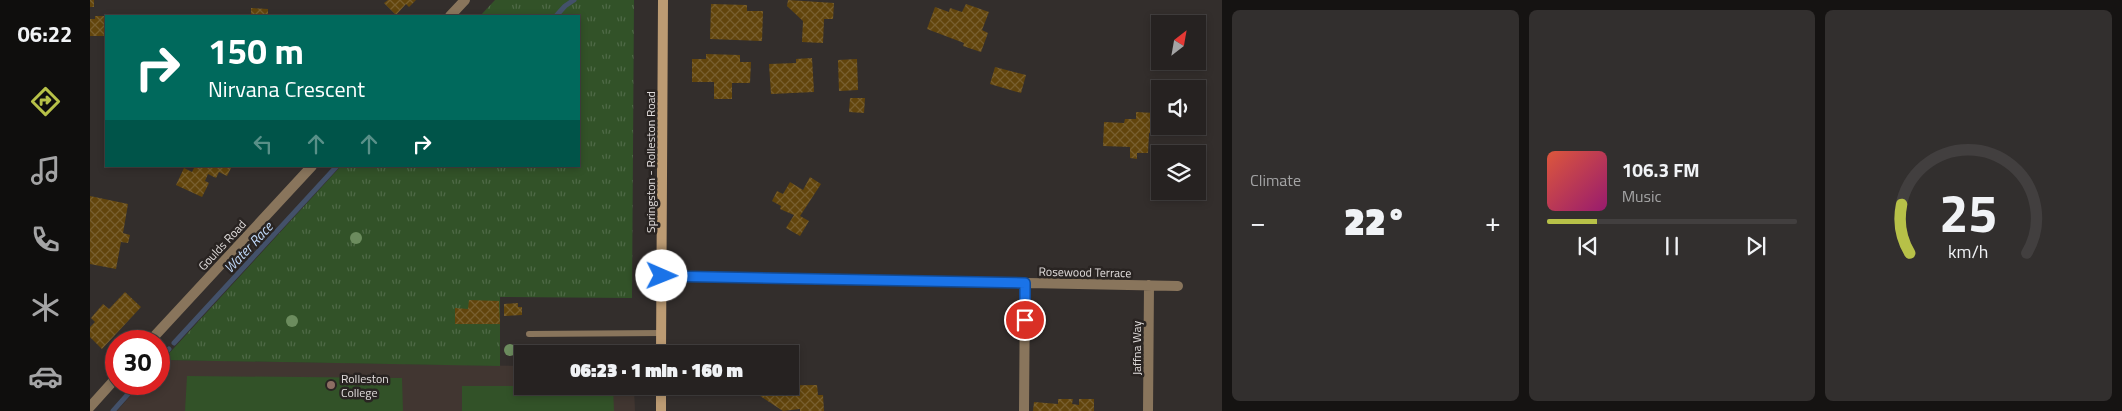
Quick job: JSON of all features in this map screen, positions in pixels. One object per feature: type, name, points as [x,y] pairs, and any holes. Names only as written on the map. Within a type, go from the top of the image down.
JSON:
[{"type":"main road","name":"Springston - Rolleston Road","points":[[661,345],[663,0]]},
{"type":"main road","points":[[661,395],[661,411]]},
{"type":"street","points":[[451,15],[465,0]]},
{"type":"street","name":"Goulds Road","points":[[160,330],[311,167]]},
{"type":"street","name":"Rosewood Terrace","points":[[662,276],[1178,286]]},
{"type":"street","points":[[1024,411],[1025,283]]},
{"type":"street","name":"Jaffna Way","points":[[1148,411],[1149,285]]},
{"type":"street","points":[[90,407],[105,390]]},
{"type":"lane","points":[[529,334],[661,333]]},
{"type":"shaded area","name":"Rolleston College","points":[[170,360],[514,366],[514,395],[634,395],[635,411],[117,411],[131,395],[170,395]]},
{"type":"green space","points":[[495,0],[634,0],[632,298],[500,297],[500,366],[170,360],[170,352],[340,167],[580,167],[580,15],[481,15]]},
{"type":"green space","points":[[187,376],[402,378],[403,411],[185,411]]},
{"type":"green space","points":[[462,386],[514,386],[514,395],[613,395],[614,411],[462,411]]},
{"type":"building","points":[[90,0],[94,0],[94,7],[90,7]]},
{"type":"building","points":[[388,0],[416,0],[409,7],[406,4],[396,15],[384,3]]},
{"type":"building","points":[[788,0],[834,3],[833,19],[824,19],[823,43],[802,42],[803,21],[787,6]]},
{"type":"building","points":[[711,4],[747,5],[747,11],[763,11],[762,41],[710,39]]},
{"type":"building","points":[[966,4],[989,12],[982,30],[988,33],[981,52],[963,46],[964,43],[927,29],[935,7],[949,12],[950,8],[962,12]]},
{"type":"building","points":[[251,8],[268,9],[268,15],[251,15]]},
{"type":"building","points":[[95,16],[105,16],[105,36],[90,36],[90,19],[95,19]]},
{"type":"building","points":[[706,54],[740,55],[740,62],[751,62],[750,83],[732,83],[732,99],[714,99],[714,82],[692,82],[692,59],[706,59]]},
{"type":"building","points":[[812,58],[814,92],[771,94],[769,64],[796,63],[796,59]]},
{"type":"building","points":[[857,59],[858,90],[839,91],[838,60]]},
{"type":"building","points":[[995,67],[1026,75],[1021,93],[990,84]]},
{"type":"building","points":[[850,98],[865,98],[864,113],[849,112]]},
{"type":"building","points":[[1136,112],[1151,113],[1151,133],[1149,133],[1148,153],[1137,153],[1137,159],[1130,158],[1130,147],[1103,146],[1104,122],[1124,123],[1125,119],[1136,119]]},
{"type":"building","points":[[194,167],[232,167],[227,176],[219,172],[216,178],[208,174],[205,181],[209,183],[202,197],[176,185],[184,168],[192,172]]},
{"type":"building","points":[[810,177],[821,184],[800,216],[809,221],[800,236],[786,228],[794,215],[780,209],[781,206],[772,201],[777,191],[783,194],[790,182],[803,190]]},
{"type":"building","points":[[90,196],[128,204],[123,233],[130,235],[128,243],[121,242],[116,269],[90,264]]},
{"type":"building","points":[[125,292],[141,307],[120,330],[105,330],[105,346],[102,349],[90,337],[90,327],[95,322],[91,318],[103,304],[109,309]]},
{"type":"building","points":[[469,300],[499,301],[500,324],[455,324],[455,308],[468,309]]},
{"type":"building","points":[[518,303],[518,307],[522,307],[522,315],[504,316],[504,304]]},
{"type":"building","points":[[799,385],[817,385],[818,395],[823,395],[824,411],[800,411],[800,409],[783,411],[759,395],[799,395]]},
{"type":"building","points":[[1058,399],[1073,399],[1072,404],[1079,405],[1079,399],[1094,399],[1094,411],[1033,411],[1034,402],[1058,404]]},
{"type":"waterway","name":"Water Race","points":[[557,15],[574,0]]},
{"type":"waterway","name":"Water Race","points":[[174,343],[336,167]]},
{"type":"waterway","name":"Water Race","points":[[113,411],[127,395]]},
{"type":"place","name":"Rolleston College","points":[[331,385]]},
{"type":"route","points":[[662,276],[1025,283],[1025,320]]}]
